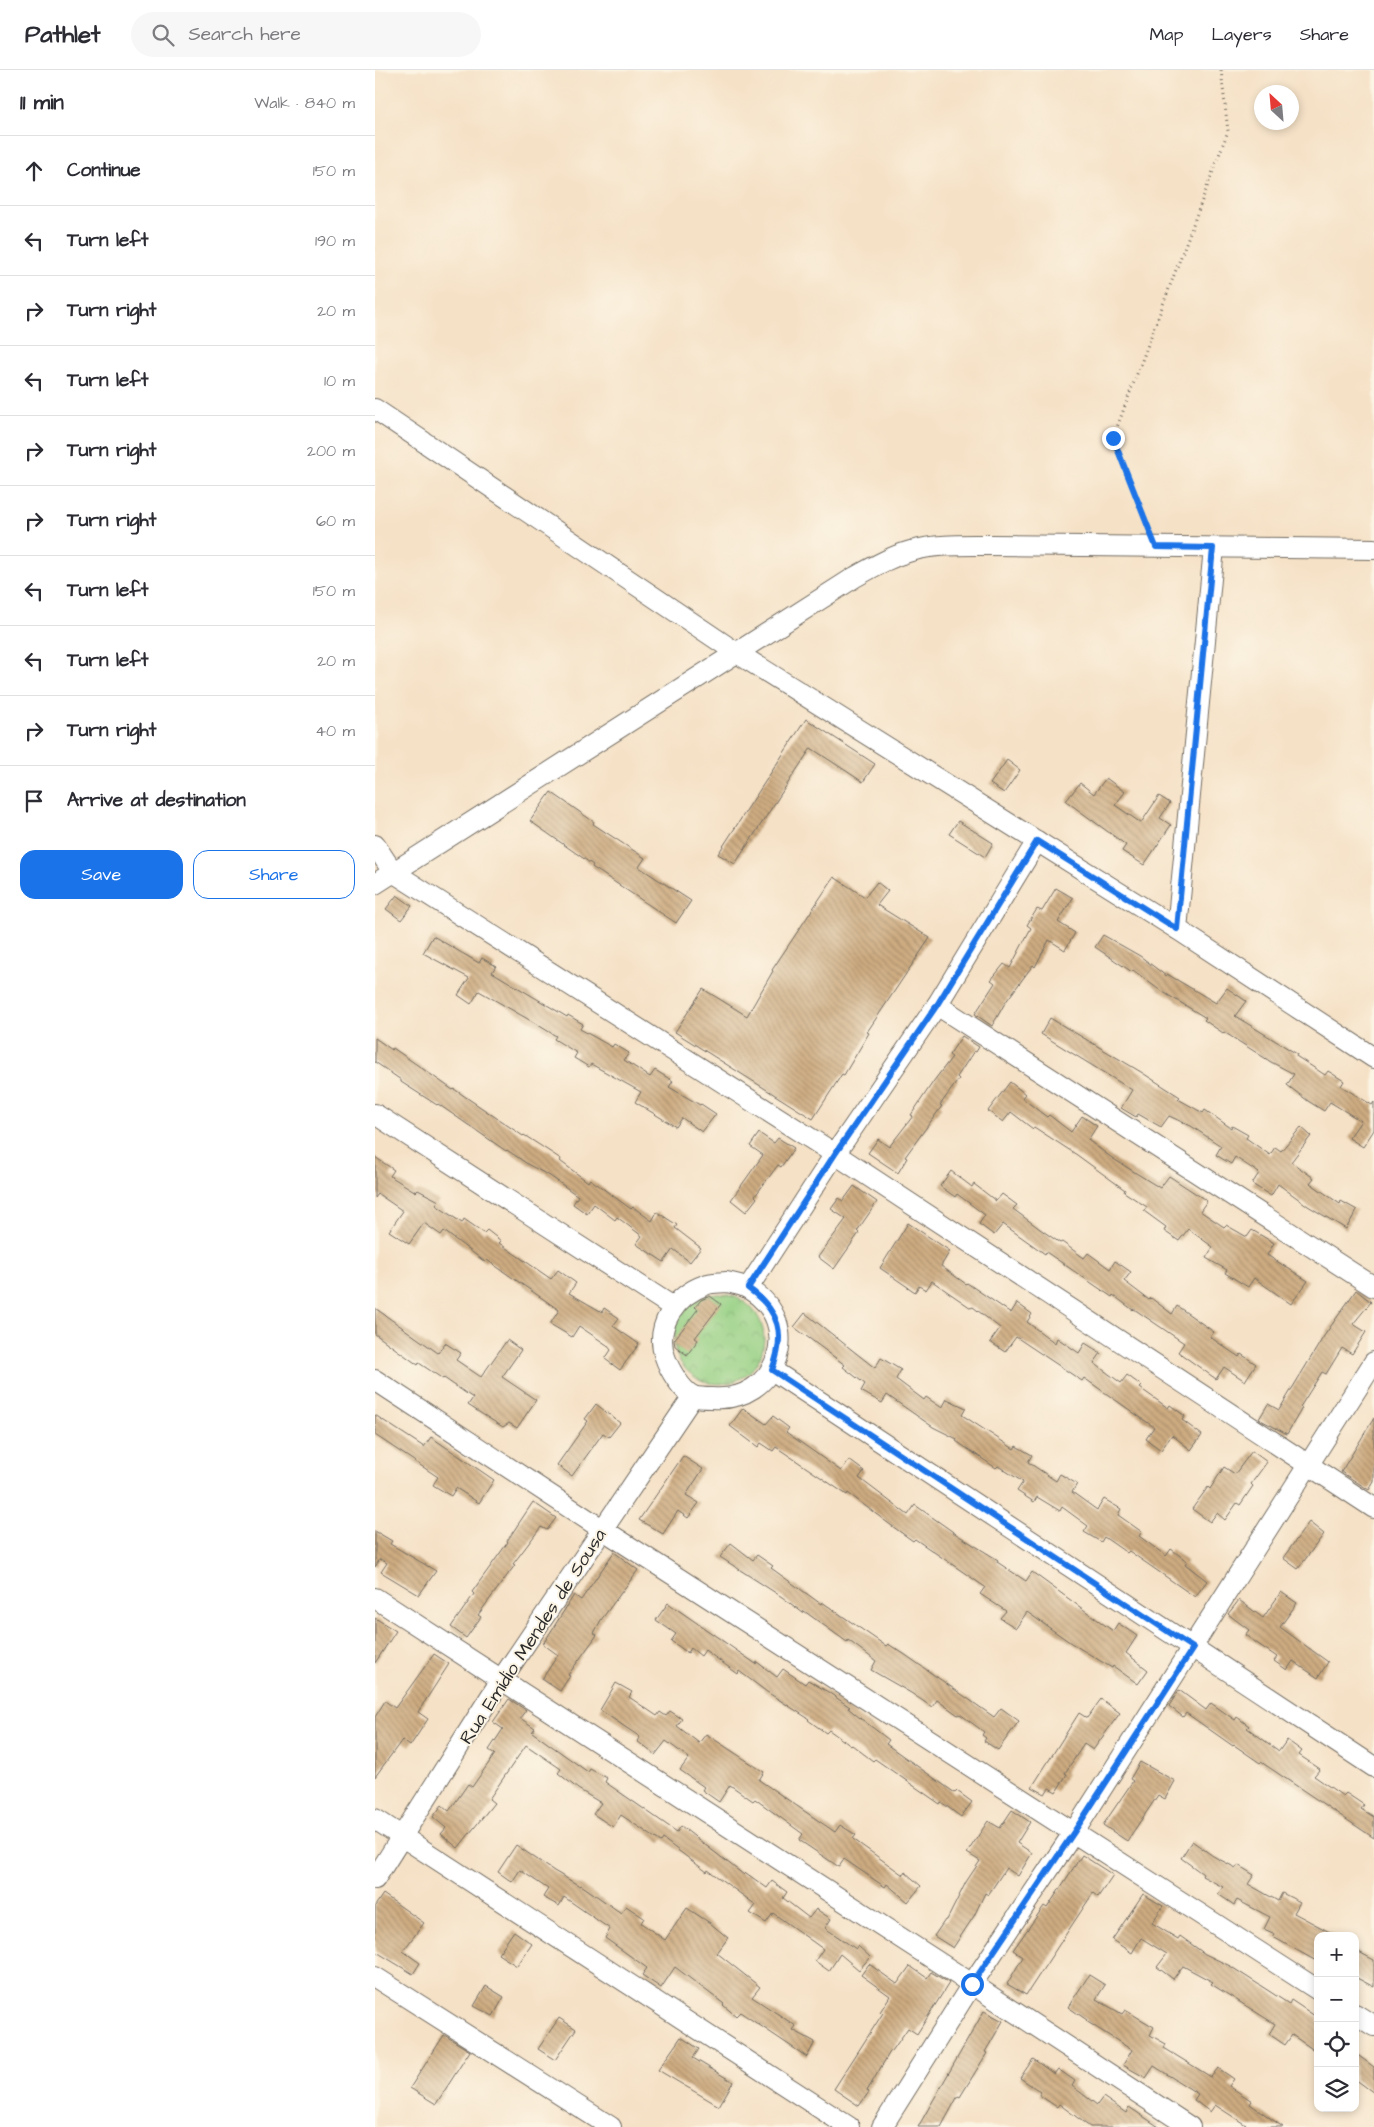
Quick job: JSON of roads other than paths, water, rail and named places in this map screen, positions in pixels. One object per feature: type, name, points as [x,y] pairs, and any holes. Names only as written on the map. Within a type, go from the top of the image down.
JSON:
[{"type":"street","points":[[375,409],[737,653],[1177,929],[1374,1058]]},
{"type":"street","points":[[375,884],[855,577],[882,562],[911,551],[938,546],[989,545],[1374,550]]},
{"type":"street","points":[[1177,929],[1213,548]]},
{"type":"street","points":[[748,1288],[835,1154],[937,1005],[1037,841]]},
{"type":"street","points":[[375,845],[393,872],[835,1154],[1374,1508]]},
{"type":"street","points":[[937,1005],[1374,1287]]},
{"type":"street","points":[[375,1114],[673,1307]]},
{"type":"street","points":[[727,1282],[748,1288],[763,1299],[774,1315],[780,1333],[779,1352],[772,1370],[760,1385],[744,1395],[725,1399],[693,1396],[673,1374],[663,1352],[662,1337],[665,1321],[673,1307],[687,1292],[707,1284],[727,1282]]},
{"type":"street","points":[[882,2127],[972,1984],[1074,1832],[1193,1648],[1374,1362]]},
{"type":"street","points":[[772,1370],[1374,1767]]},
{"type":"street","points":[[375,1380],[602,1529],[1314,1987]]},
{"type":"street","name":"Rua Emídio Mendes de Sousa","points":[[375,1879],[501,1680],[693,1396]]},
{"type":"street","points":[[375,1598],[972,1984],[1189,2127]]},
{"type":"street","points":[[375,1819],[849,2127]]},
{"type":"street","points":[[375,1977],[611,2127]]},
{"type":"street","points":[[1359,2017],[1374,2026]]}]
